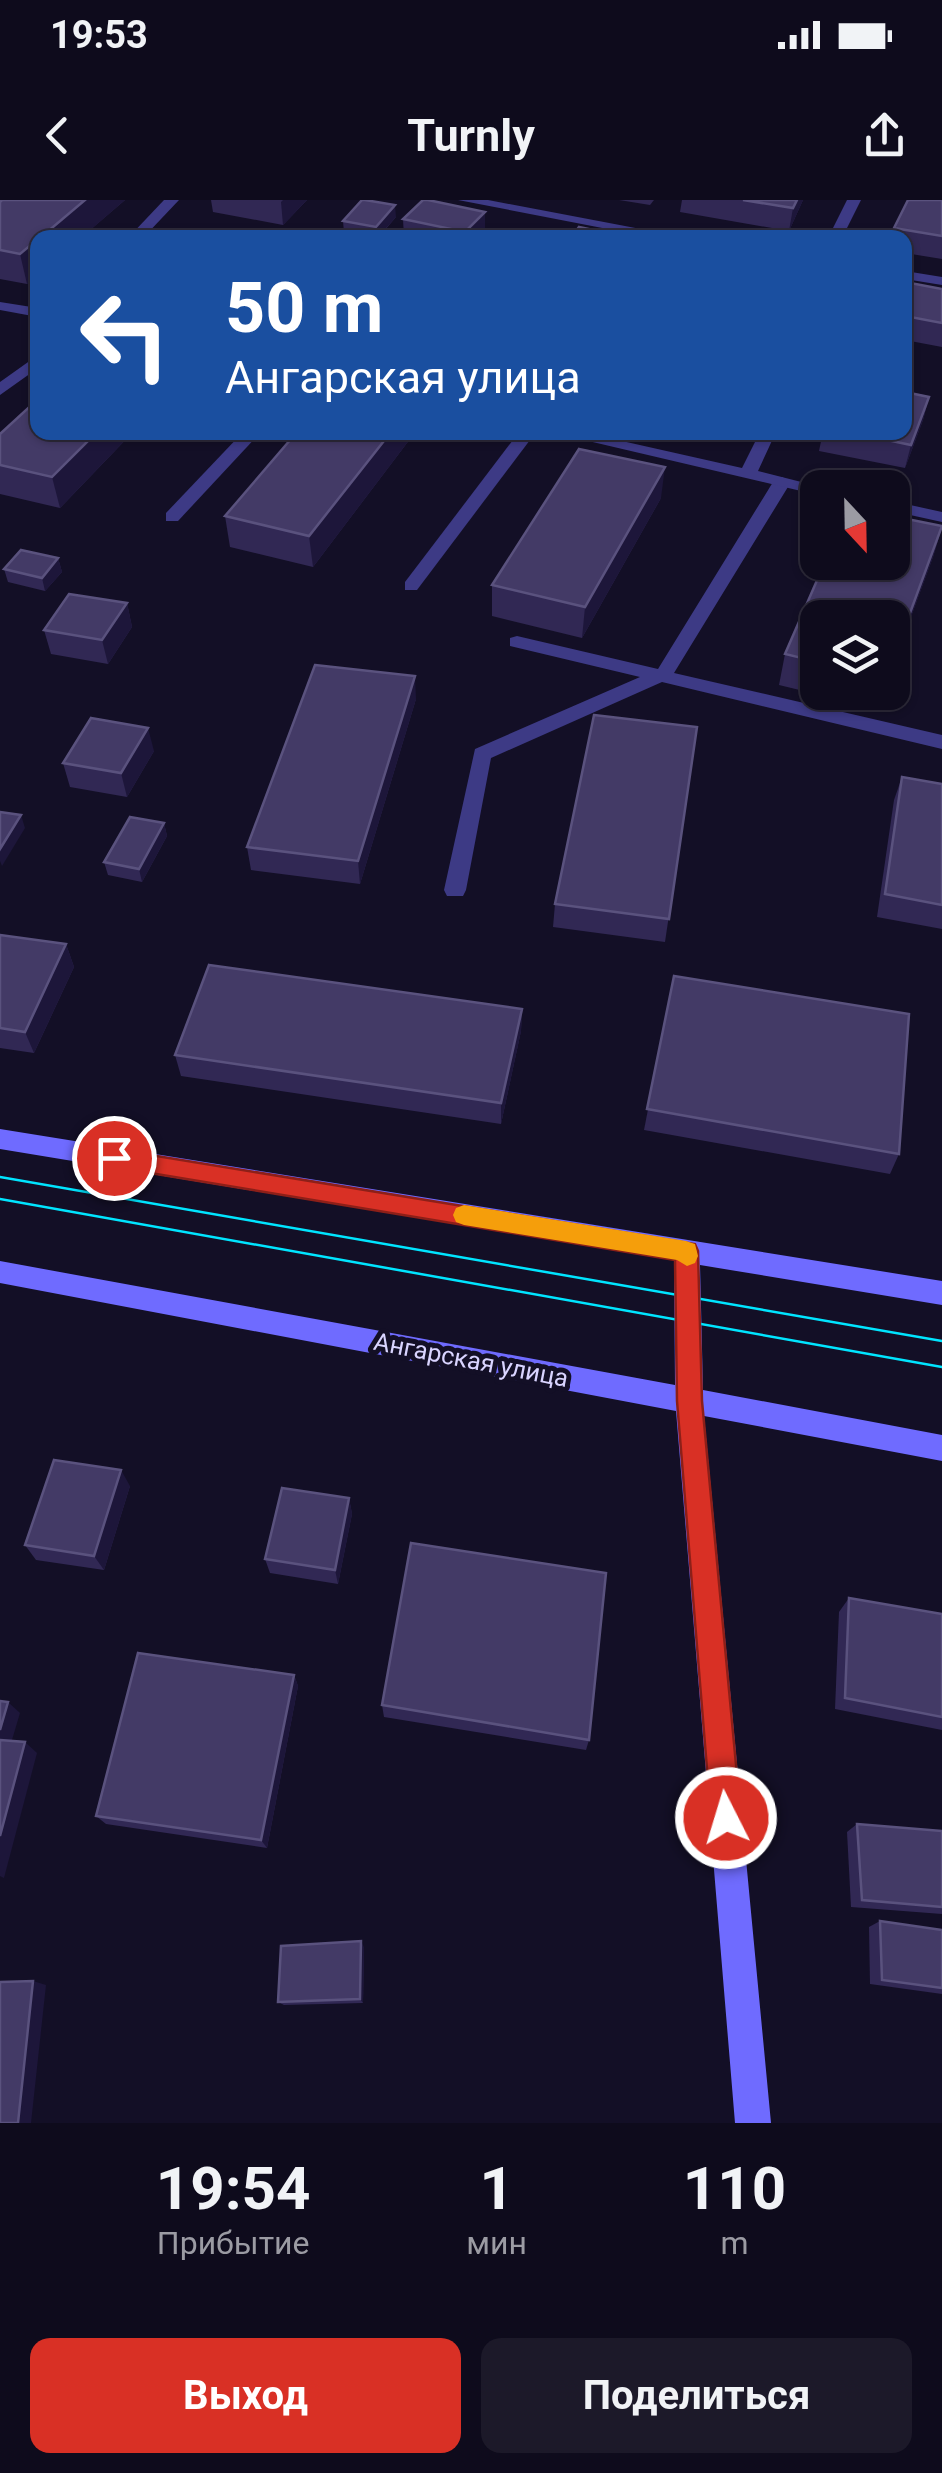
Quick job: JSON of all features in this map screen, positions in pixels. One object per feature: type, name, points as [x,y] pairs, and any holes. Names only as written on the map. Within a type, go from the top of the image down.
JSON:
[{"type":"main road","points":[[0,1139],[942,1293]]},
{"type":"main road","points":[[686,1251],[690,1401],[753,2123]]},
{"type":"main road","name":"Ангарская улица","points":[[0,1272],[942,1448]]},
{"type":"street","points":[[144,230],[172,200]]},
{"type":"street","points":[[465,200],[636,230]]},
{"type":"street","points":[[839,230],[854,200]]},
{"type":"street","points":[[912,276],[942,280]]},
{"type":"street","points":[[0,306],[30,312]]},
{"type":"street","points":[[0,390],[30,366]]},
{"type":"street","points":[[172,517],[245,440]]},
{"type":"street","points":[[410,586],[522,440]]},
{"type":"street","points":[[596,440],[800,486]]},
{"type":"street","points":[[749,472],[764,440]]},
{"type":"street","points":[[455,890],[482,754],[664,674],[782,482]]},
{"type":"street","points":[[910,510],[942,517]]},
{"type":"street","points":[[517,642],[942,742]]},
{"type":"building","points":[[85,200],[49,230],[30,230],[30,245],[20,254],[0,250],[0,202]]},
{"type":"building","points":[[362,200],[395,205],[376,227],[343,221]]},
{"type":"building","points":[[423,200],[485,212],[467,230],[403,219]]},
{"type":"building","points":[[743,200],[797,200],[793,208]]},
{"type":"building","points":[[908,200],[942,200],[942,236],[894,228]]},
{"type":"building","points":[[912,283],[942,289],[942,323],[912,317]]},
{"type":"building","points":[[912,393],[929,397],[911,445],[887,440],[912,440]]},
{"type":"building","points":[[30,406],[30,440],[89,440],[52,477],[0,465],[0,434]]},
{"type":"building","points":[[290,440],[385,440],[309,536],[225,516]]},
{"type":"building","points":[[579,449],[665,467],[585,607],[492,585]]},
{"type":"building","points":[[910,520],[942,526],[910,613],[910,600],[808,600],[817,580],[910,580]]},
{"type":"building","points":[[21,550],[58,558],[42,578],[4,569]]},
{"type":"building","points":[[69,594],[127,603],[102,640],[44,630]]},
{"type":"building","points":[[800,620],[800,658],[785,654]]},
{"type":"building","points":[[315,665],[415,676],[358,861],[247,847]]},
{"type":"building","points":[[594,715],[697,727],[669,919],[555,904]]},
{"type":"building","points":[[91,718],[148,728],[121,773],[63,763]]},
{"type":"building","points":[[902,777],[942,784],[942,905],[885,894]]},
{"type":"building","points":[[0,812],[21,815],[0,849]]},
{"type":"building","points":[[130,817],[164,823],[139,869],[104,862]]},
{"type":"building","points":[[0,935],[66,944],[25,1032],[0,1028]]},
{"type":"building","points":[[209,965],[522,1009],[501,1103],[175,1055]]},
{"type":"building","points":[[674,976],[909,1014],[899,1154],[647,1109]]},
{"type":"building","points":[[54,1460],[121,1470],[94,1556],[25,1545]]},
{"type":"building","points":[[282,1488],[349,1498],[335,1570],[265,1559]]},
{"type":"building","points":[[411,1543],[606,1573],[589,1740],[382,1705]]},
{"type":"building","points":[[849,1598],[942,1614],[942,1717],[845,1698]]},
{"type":"building","points":[[138,1653],[294,1675],[261,1840],[96,1816]]},
{"type":"building","points":[[0,1701],[8,1702],[0,1730]]},
{"type":"building","points":[[0,1740],[25,1742],[0,1836]]},
{"type":"building","points":[[857,1824],[942,1831],[942,1907],[862,1900]]},
{"type":"building","points":[[880,1921],[942,1930],[942,1988],[882,1980]]},
{"type":"building","points":[[361,1941],[360,1999],[278,2002],[281,1946]]},
{"type":"building","points":[[33,1981],[18,2123],[0,2123],[0,1982]]},
{"type":"tram line","points":[[0,1177],[942,1341]]},
{"type":"tram line","points":[[0,1199],[942,1367]]},
{"type":"slow traffic","points":[[464,1215],[686,1251],[687,1256]]},
{"type":"route","points":[[114,1158],[686,1251],[690,1401],[726,1818]]}]
